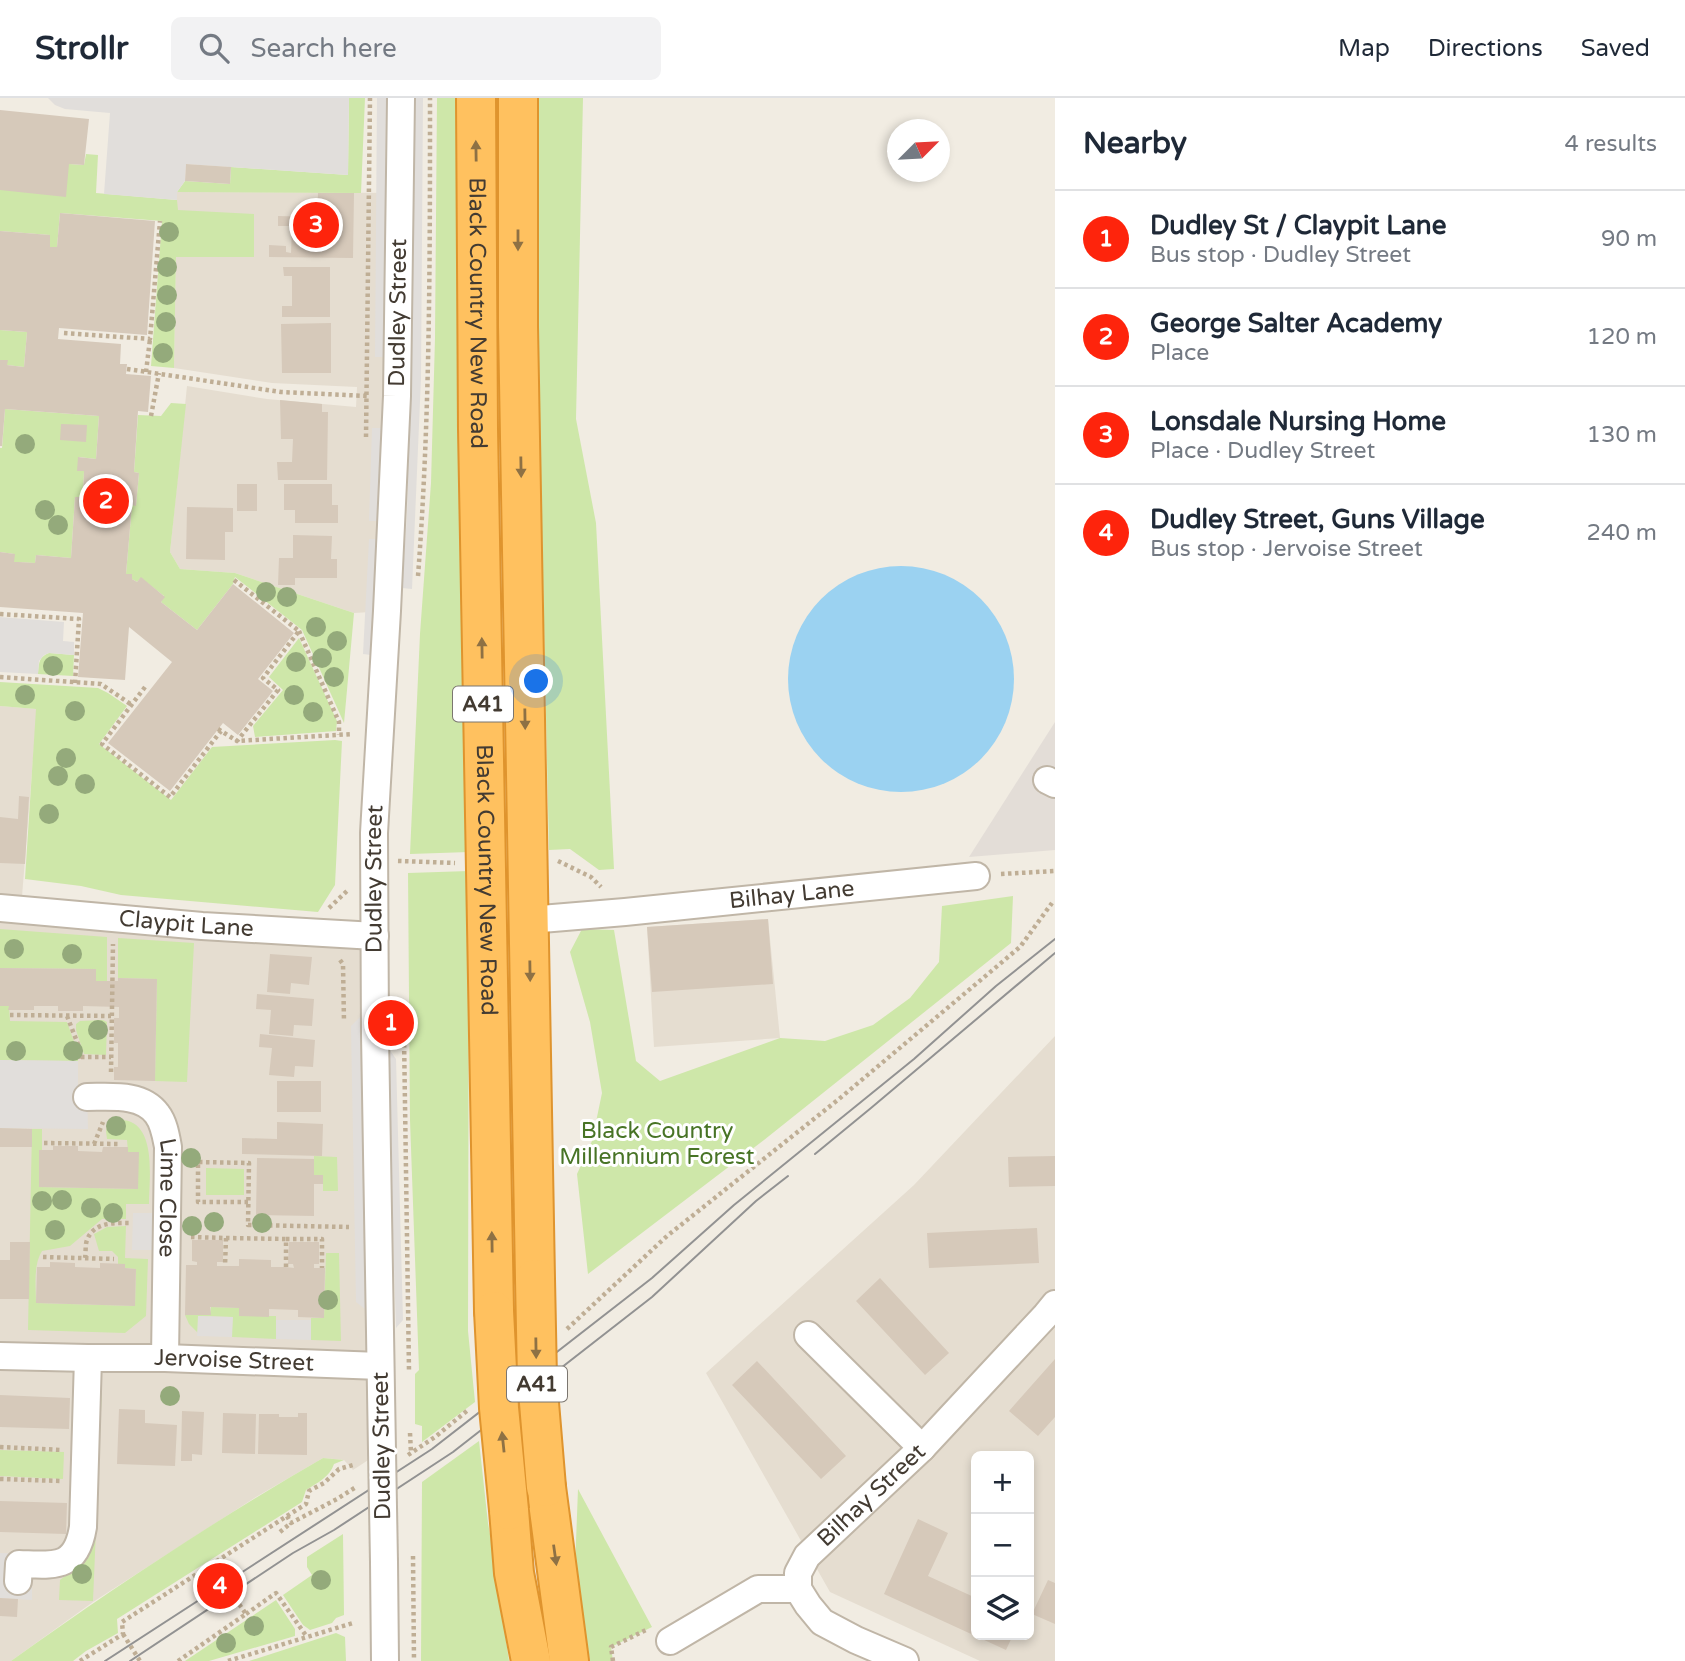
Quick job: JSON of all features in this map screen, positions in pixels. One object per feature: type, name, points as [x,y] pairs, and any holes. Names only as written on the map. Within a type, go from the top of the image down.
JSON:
[{"type":"highway","name":"Black Country New Road","points":[[475,98],[494,1311],[499,1408],[514,1573],[531,1661]]},
{"type":"highway","name":"Black Country New Road","points":[[518,98],[519,353],[537,1379],[546,1487],[569,1661]]},
{"type":"street","name":"Dudley Street","points":[[385,1661],[384,1562],[392,1454],[380,1366],[374,833],[397,396],[401,98]]},
{"type":"street","name":"Bilhay Lane","points":[[529,920],[976,876]]},
{"type":"street","name":"Claypit Lane","points":[[0,908],[202,926],[374,936]]},
{"type":"street","name":"Lime Close","points":[[88,1097],[134,1099],[148,1105],[158,1114],[164,1129],[169,1147],[164,1358]]},
{"type":"street","name":"Bilhay Street","points":[[798,1589],[798,1573],[807,1556],[922,1448],[1055,1304]]},
{"type":"street","points":[[808,1335],[922,1448]]},
{"type":"street","name":"Jervoise Street","points":[[0,1356],[164,1358],[380,1366]]},
{"type":"street","points":[[18,1581],[19,1564],[53,1565],[66,1561],[76,1553],[81,1539],[88,1358]]},
{"type":"street","points":[[670,1641],[758,1589],[798,1589],[822,1622],[905,1661]]},
{"type":"path","points":[[366,448],[370,98]]},
{"type":"path","points":[[146,372],[160,221]]},
{"type":"path","points":[[64,333],[150,339]]},
{"type":"path","points":[[127,369],[281,392],[367,396]]},
{"type":"path","points":[[151,416],[159,373]]},
{"type":"path","points":[[234,580],[299,631],[339,722],[339,735]]},
{"type":"path","points":[[0,614],[79,620],[75,683]]},
{"type":"path","points":[[237,741],[278,690],[263,678],[299,631]]},
{"type":"path","points":[[0,677],[101,684],[132,705]]},
{"type":"path","points":[[145,687],[102,744],[170,797],[220,730],[237,741],[352,734]]},
{"type":"path","points":[[352,746],[353,723]]},
{"type":"path","points":[[399,852],[398,862],[458,863]]},
{"type":"path","points":[[560,861],[591,877],[625,912]]},
{"type":"path","points":[[976,876],[1055,871]]},
{"type":"path","points":[[322,916],[348,890],[348,878]]},
{"type":"path","points":[[563,1332],[667,1236],[839,1099],[1020,947],[1052,903]]},
{"type":"path","points":[[111,1076],[113,937]]},
{"type":"path","points":[[338,957],[343,964],[344,1022]]},
{"type":"path","points":[[10,1015],[111,1016]]},
{"type":"path","points":[[66,1016],[81,1052],[81,1059],[111,1058]]},
{"type":"path","points":[[94,1143],[105,1118]]},
{"type":"path","points":[[44,1143],[119,1144]]},
{"type":"path","points":[[248,1202],[198,1202],[198,1162],[249,1163],[248,1238]]},
{"type":"path","points":[[85,1258],[87,1240],[94,1230],[106,1223],[129,1223]]},
{"type":"path","points":[[248,1225],[349,1227]]},
{"type":"path","points":[[190,1246],[190,1237],[322,1239],[322,1268]]},
{"type":"path","points":[[225,1266],[226,1238]]},
{"type":"path","points":[[286,1239],[286,1267]]},
{"type":"path","points":[[43,1257],[114,1259]]},
{"type":"path","points":[[392,1454],[435,1437],[478,1402]]},
{"type":"path","points":[[0,1447],[68,1450]]},
{"type":"path","points":[[140,1661],[123,1634],[122,1622],[306,1504],[309,1491],[324,1483],[339,1469],[353,1465]]},
{"type":"path","points":[[0,1479],[68,1481]]},
{"type":"path","points":[[280,1532],[291,1523],[359,1485]]},
{"type":"path","points":[[287,1516],[291,1523]]},
{"type":"path","points":[[412,1544],[414,1661]]},
{"type":"path","points":[[178,1661],[276,1593],[307,1637]]},
{"type":"path","points":[[239,1604],[246,1614]]},
{"type":"path","points":[[228,1661],[353,1623]]},
{"type":"path","points":[[613,1661],[611,1647],[652,1627],[670,1641]]},
{"type":"path","points":[[80,1661],[123,1634]]},
{"type":"shaded area","points":[[48,98],[349,98],[348,175],[186,164],[185,181],[177,192],[177,200],[104,194],[110,113],[65,109]]},
{"type":"shaded area","points":[[377,98],[386,98],[384,357],[375,357]]},
{"type":"shaded area","points":[[413,98],[423,98],[421,378],[412,589],[402,588],[410,391]]},
{"type":"shaded area","points":[[177,192],[399,193],[387,611],[354,613],[235,573],[180,569],[170,552],[187,386],[267,399],[356,407],[357,387],[272,383],[174,368]]},
{"type":"shaded area","points":[[372,428],[381,428],[378,521],[369,521]]},
{"type":"shaded area","points":[[369,539],[377,539],[371,655],[363,654]]},
{"type":"shaded area","points":[[0,617],[64,622],[63,641],[74,642],[74,655],[44,655],[39,661],[38,674],[0,672]]},
{"type":"shaded area","points":[[0,706],[37,709],[21,909],[375,936],[382,1451],[353,1470],[344,1460],[323,1458],[256,1497],[93,1602],[11,1661],[0,1661]]},
{"type":"shaded area","points":[[1055,722],[1055,850],[969,857]]},
{"type":"shaded area","points":[[768,919],[780,1038],[654,1047],[647,927]]},
{"type":"shaded area","points":[[360,1017],[365,1309],[356,1302],[351,1026]]},
{"type":"shaded area","points":[[1055,1036],[1055,1661],[980,1661],[830,1592],[706,1373],[914,1185]]},
{"type":"shaded area","points":[[387,1046],[396,1059],[403,1320],[396,1328]]},
{"type":"shaded area","points":[[0,1060],[78,1061],[78,1087],[87,1088],[88,1129],[0,1128]]},
{"type":"shaded area","points":[[133,1213],[155,1213],[155,1250],[132,1250]]},
{"type":"shaded area","points":[[198,1316],[233,1317],[232,1337],[197,1336]]},
{"type":"shaded area","points":[[276,1320],[311,1320],[311,1340],[276,1339]]},
{"type":"shaded area","points":[[0,1553],[32,1554],[32,1600],[0,1598]]},
{"type":"green space","points":[[349,98],[365,98],[361,193],[177,192],[185,181],[230,184],[231,167],[348,175]]},
{"type":"green space","points":[[437,98],[456,98],[461,560],[469,852],[410,854],[420,634],[431,483]]},
{"type":"green space","points":[[535,98],[583,98],[576,419],[596,523],[614,869],[599,870],[570,849],[549,850],[535,218]]},
{"type":"green space","points":[[86,154],[98,155],[96,193],[177,200],[178,210],[254,214],[254,257],[176,257],[174,368],[151,366],[162,221],[60,213],[57,247],[50,247],[50,235],[0,231],[0,190],[69,164],[84,165]]},
{"type":"green space","points":[[0,330],[27,332],[24,367],[7,365],[7,361],[0,360]]},
{"type":"green space","points":[[171,403],[186,404],[170,552],[180,569],[235,573],[354,613],[344,723],[302,630],[235,577],[233,584],[197,630],[161,602],[164,596],[141,578],[137,582],[132,579],[132,574],[126,574],[132,505],[136,505],[139,473],[134,472],[138,415],[161,416]]},
{"type":"green space","points":[[5,409],[99,416],[96,459],[79,457],[84,471],[83,497],[75,497],[71,558],[36,555],[35,563],[14,562],[14,554],[0,552],[0,448]]},
{"type":"green space","points":[[299,638],[337,721],[336,731],[255,737],[253,726],[283,690],[269,677]]},
{"type":"green space","points":[[49,653],[74,655],[73,676],[38,674],[41,659]]},
{"type":"green space","points":[[0,682],[98,688],[127,706],[99,744],[171,800],[212,747],[342,741],[335,885],[318,912],[121,895],[81,886],[25,879],[36,709],[0,706]]},
{"type":"green space","points":[[469,871],[468,1331],[475,1402],[422,1442],[422,1426],[415,1424],[415,1374],[419,1370],[410,1120],[408,873]]},
{"type":"green space","name":"Black Country Millennium Forest","points":[[1013,896],[1011,943],[764,1140],[588,1274],[577,1174],[592,1141],[602,1093],[590,1022],[570,952],[582,929],[614,930],[636,1061],[660,1081],[780,1038],[825,1041],[873,1025],[910,998],[939,962],[942,906]]},
{"type":"green space","points":[[0,929],[107,937],[107,981],[96,981],[96,969],[0,968]]},
{"type":"green space","points":[[118,938],[194,943],[187,1082],[155,1081],[157,979],[118,978]]},
{"type":"green space","points":[[0,1006],[9,1006],[10,1021],[67,1022],[78,1053],[78,1061],[0,1060]]},
{"type":"green space","points":[[80,1021],[107,1022],[106,1055],[84,1054],[76,1024]]},
{"type":"green space","points":[[109,1120],[131,1122],[144,1136],[150,1171],[149,1204],[126,1204],[126,1219],[102,1219],[70,1246],[42,1251],[36,1269],[36,1303],[135,1306],[136,1269],[118,1264],[118,1257],[112,1251],[99,1251],[94,1234],[107,1227],[126,1226],[125,1258],[148,1259],[146,1316],[125,1333],[28,1330],[32,1129],[42,1129],[39,1187],[138,1189],[127,1140],[107,1139]]},
{"type":"green space","points":[[314,1156],[337,1157],[338,1191],[323,1191],[323,1175],[314,1175]]},
{"type":"green space","points":[[206,1168],[244,1169],[244,1195],[206,1195]]},
{"type":"green space","points":[[326,1253],[339,1253],[341,1341],[311,1340],[311,1318],[324,1318]]},
{"type":"green space","points":[[211,1307],[239,1308],[239,1316],[276,1316],[276,1339],[232,1337],[232,1317],[198,1316],[198,1333],[185,1315],[210,1315]]},
{"type":"green space","points":[[102,1388],[93,1601],[59,1600],[60,1580],[89,1557],[97,1391]]},
{"type":"green space","points":[[479,1441],[488,1523],[509,1661],[421,1661],[422,1482]]},
{"type":"green space","points":[[0,1450],[64,1452],[63,1479],[0,1476]]},
{"type":"green space","points":[[323,1458],[344,1460],[334,1464],[326,1476],[306,1490],[302,1502],[117,1619],[118,1633],[73,1661],[11,1661],[164,1556]]},
{"type":"green space","points":[[578,1489],[652,1627],[611,1647],[613,1661],[590,1661],[575,1568]]},
{"type":"green space","points":[[343,1534],[344,1615],[332,1623],[310,1630],[303,1625],[283,1595],[312,1575],[307,1567],[307,1557]]},
{"type":"green space","points":[[276,1600],[295,1629],[295,1636],[209,1661],[185,1661]]},
{"type":"green space","points":[[336,1633],[345,1637],[346,1661],[249,1661]]},
{"type":"water","points":[[901,566],[923,568],[954,579],[981,599],[1001,626],[1012,657],[1012,701],[1001,732],[981,759],[954,779],[923,790],[901,792],[879,790],[848,779],[821,759],[801,732],[790,701],[788,679],[790,657],[801,626],[821,599],[848,579],[879,568]]},
{"type":"building","points":[[0,110],[89,119],[84,165],[69,164],[66,197],[0,190]]},
{"type":"building","points":[[186,164],[231,167],[230,184],[185,181]]},
{"type":"building","points":[[318,193],[354,193],[353,258],[269,257],[269,245],[286,246],[286,252],[291,253],[292,226],[278,226],[278,216],[317,217]]},
{"type":"building","points":[[60,213],[155,221],[147,335],[59,328],[58,339],[121,344],[120,364],[127,364],[126,374],[151,376],[148,412],[138,411],[134,472],[139,473],[136,506],[132,505],[126,574],[132,574],[132,579],[137,582],[141,577],[165,597],[161,602],[197,630],[233,584],[294,633],[258,679],[273,691],[238,735],[223,723],[170,791],[108,743],[172,662],[129,627],[125,680],[78,677],[83,613],[0,607],[0,552],[15,554],[14,562],[35,563],[36,555],[71,558],[75,497],[83,497],[84,471],[77,471],[78,457],[96,459],[99,416],[5,409],[0,446],[0,360],[8,360],[7,365],[24,367],[27,332],[0,330],[0,231],[50,235],[50,247],[57,247]]},
{"type":"building","points":[[283,267],[330,267],[330,317],[282,317],[282,306],[292,306],[292,276],[284,276]]},
{"type":"building","points":[[331,323],[331,373],[282,373],[281,324]]},
{"type":"building","points":[[280,400],[322,404],[322,412],[328,412],[327,480],[278,480],[277,462],[292,462],[293,439],[281,439]]},
{"type":"building","points":[[61,424],[87,425],[86,442],[60,440]]},
{"type":"building","points":[[237,484],[257,484],[257,511],[237,511]]},
{"type":"building","points":[[284,484],[332,484],[332,505],[338,505],[338,523],[295,523],[295,510],[284,510]]},
{"type":"building","points":[[187,507],[233,508],[233,532],[225,532],[225,560],[186,559]]},
{"type":"building","points":[[293,535],[332,536],[331,559],[337,559],[337,578],[295,578],[295,585],[278,585],[279,558],[293,558]]},
{"type":"building","points":[[19,796],[29,797],[25,864],[0,863],[0,817],[18,819]]},
{"type":"building","points":[[768,919],[773,984],[652,992],[647,927]]},
{"type":"building","points":[[270,954],[312,957],[309,985],[291,983],[290,994],[267,992]]},
{"type":"building","points":[[0,968],[96,969],[96,981],[118,981],[118,978],[157,979],[155,1081],[114,1080],[114,1067],[118,1067],[118,1043],[114,1043],[114,1018],[119,1018],[119,1007],[83,1006],[83,1011],[58,1011],[58,1006],[34,1006],[34,1010],[8,1010],[9,1006],[0,1006]]},
{"type":"building","points":[[257,994],[314,999],[312,1026],[294,1025],[293,1036],[269,1034],[271,1010],[256,1009]]},
{"type":"building","points":[[260,1034],[315,1040],[313,1067],[295,1066],[294,1077],[269,1075],[272,1048],[259,1047]]},
{"type":"building","points":[[277,1081],[321,1081],[321,1112],[277,1112]]},
{"type":"building","points":[[277,1122],[323,1124],[322,1156],[242,1154],[242,1138],[277,1139]]},
{"type":"building","points":[[0,1128],[32,1129],[32,1147],[0,1147]]},
{"type":"building","points":[[53,1146],[78,1146],[78,1151],[102,1152],[103,1147],[128,1147],[128,1152],[139,1152],[138,1189],[39,1187],[39,1150],[53,1150]]},
{"type":"building","points":[[1055,1156],[1055,1186],[1009,1187],[1008,1157]]},
{"type":"building","points":[[257,1158],[314,1159],[314,1175],[323,1175],[323,1184],[314,1184],[314,1216],[256,1215]]},
{"type":"building","points":[[1037,1228],[1039,1263],[929,1268],[927,1233]]},
{"type":"building","points":[[192,1240],[223,1240],[223,1262],[217,1262],[217,1266],[239,1266],[239,1259],[271,1260],[271,1267],[294,1268],[293,1264],[288,1264],[289,1242],[319,1242],[319,1264],[314,1264],[314,1268],[325,1268],[324,1318],[298,1317],[298,1310],[269,1309],[269,1317],[239,1316],[239,1308],[210,1307],[211,1315],[185,1315],[186,1265],[197,1265],[197,1262],[192,1261]]},
{"type":"building","points":[[10,1242],[30,1242],[29,1299],[0,1299],[0,1260],[10,1260]]},
{"type":"building","points":[[50,1262],[100,1268],[100,1263],[125,1264],[125,1268],[136,1269],[135,1306],[36,1303],[37,1267],[50,1267]]},
{"type":"building","points":[[880,1278],[949,1353],[925,1375],[856,1301]]},
{"type":"building","points":[[1055,1359],[1055,1417],[1038,1436],[1009,1411]]},
{"type":"building","points":[[757,1361],[846,1456],[821,1479],[732,1385]]},
{"type":"building","points":[[0,1395],[70,1398],[69,1429],[0,1427]]},
{"type":"building","points":[[119,1409],[145,1410],[145,1423],[177,1425],[175,1466],[117,1464]]},
{"type":"building","points":[[182,1411],[204,1412],[202,1455],[192,1454],[192,1461],[181,1461]]},
{"type":"building","points":[[223,1413],[256,1414],[255,1454],[222,1453]]},
{"type":"building","points":[[298,1413],[307,1413],[307,1455],[258,1454],[259,1414],[298,1417]]},
{"type":"building","points":[[0,1501],[67,1503],[66,1534],[0,1532]]},
{"type":"building","points":[[918,1519],[948,1533],[928,1576],[971,1596],[971,1634],[884,1594]]},
{"type":"building","points":[[1048,1580],[1055,1583],[1055,1624],[1034,1615]]},
{"type":"building","points":[[0,1598],[18,1599],[17,1617],[0,1616]]},
{"type":"building","points":[[984,1640],[1011,1640],[1006,1650]]},
{"type":"tram line","points":[[105,1661],[432,1449],[652,1278],[734,1205],[914,1059],[996,986],[1055,939]]},
{"type":"tram line","points":[[815,1154],[1055,953]]},
{"type":"tram line","points":[[130,1661],[293,1553],[334,1530],[453,1452],[652,1297],[756,1201],[788,1176]]},
{"type":"place","name":"Lonsdale Nursing Home","points":[[316,225]]},
{"type":"place","name":"George Salter Academy","points":[[106,501]]},
{"type":"place","name":"Dudley St / Claypit Lane","points":[[391,1023]]},
{"type":"place","name":"Dudley Street, Guns Village","points":[[220,1586]]}]
